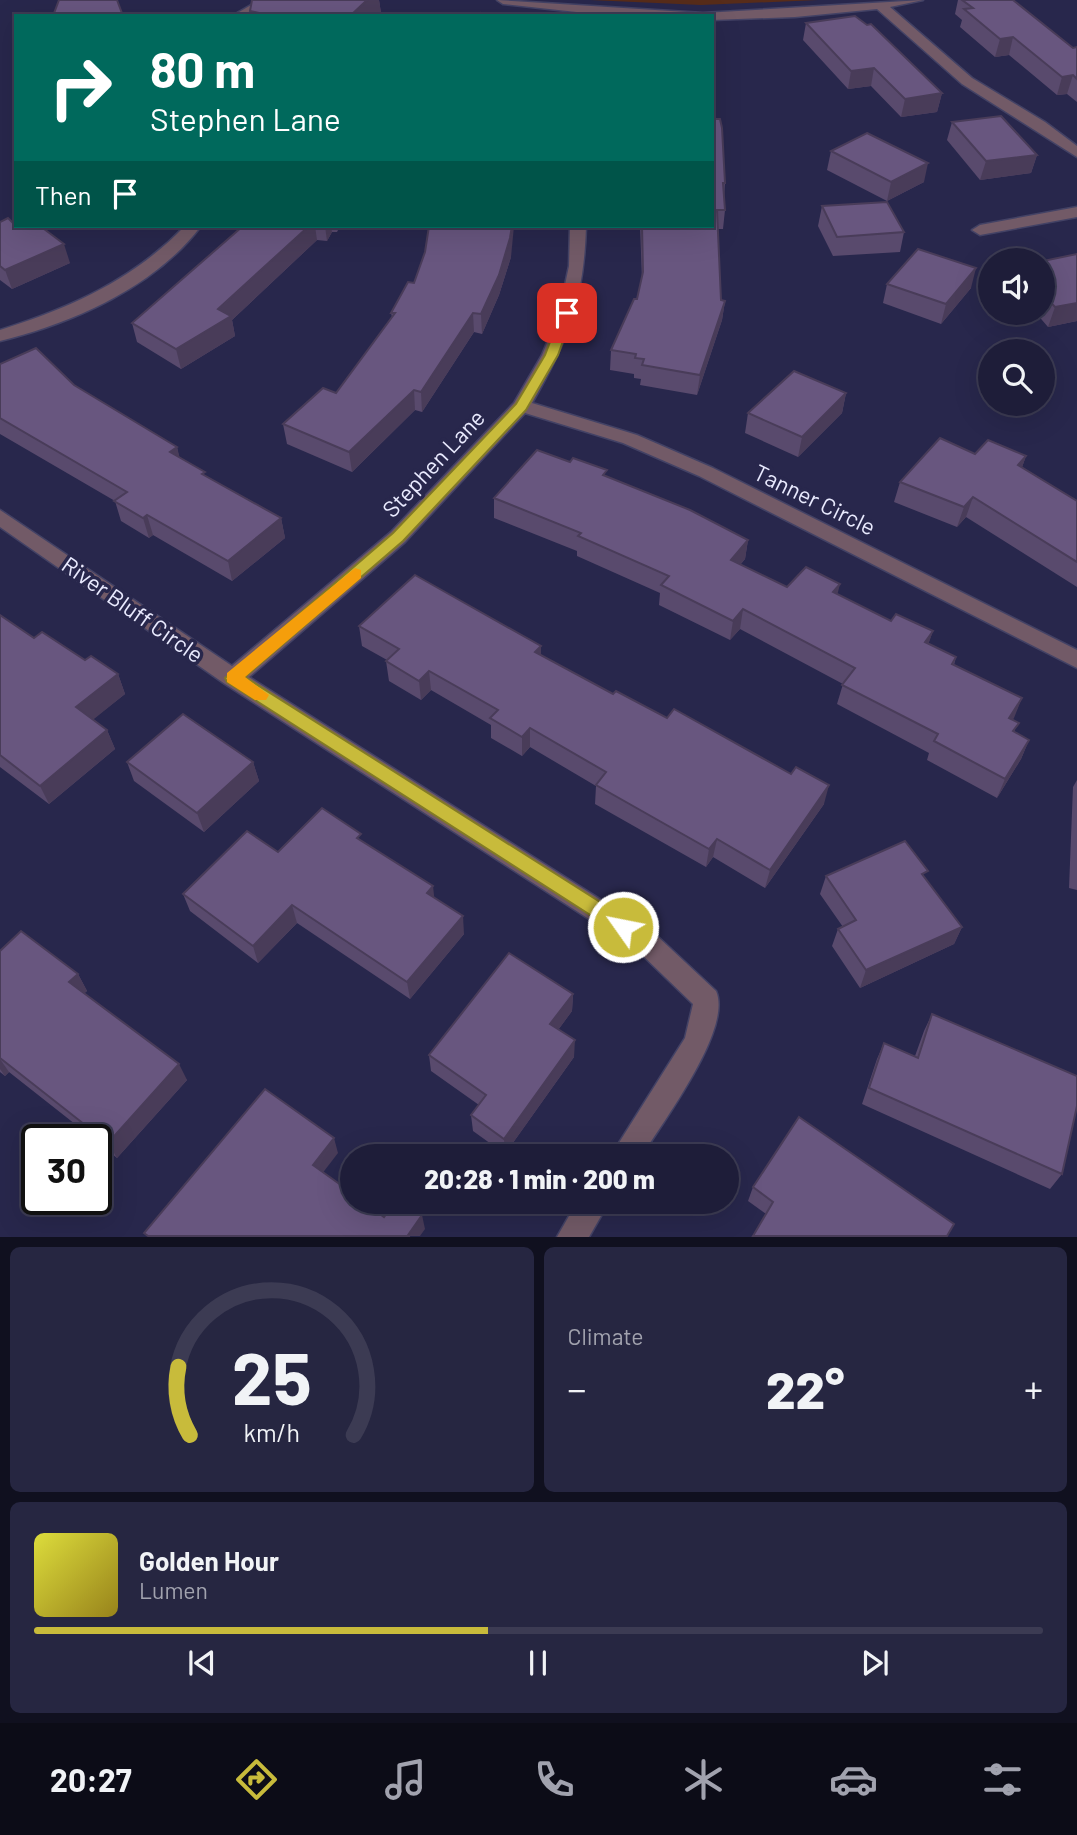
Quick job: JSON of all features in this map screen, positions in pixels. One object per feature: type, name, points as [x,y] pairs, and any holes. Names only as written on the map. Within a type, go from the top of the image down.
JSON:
[{"type":"street","points":[[242,14],[269,0]]},
{"type":"street","points":[[503,0],[599,14]]},
{"type":"street","points":[[714,15],[880,5],[917,0]]},
{"type":"street","points":[[880,5],[967,81],[1040,125],[1077,153]]},
{"type":"street","points":[[980,230],[1077,212]]},
{"type":"street","points":[[0,336],[59,318],[120,288],[163,258],[191,228]]},
{"type":"street","name":"Stephen Lane","points":[[233,678],[398,537],[521,407],[551,355],[567,313],[577,266],[579,228]]},
{"type":"street","name":"Tanner Circle","points":[[521,407],[630,439],[706,472],[808,521],[1077,660]]},
{"type":"street","name":"River Bluff Circle","points":[[0,517],[233,678],[646,942],[707,1000],[697,1043],[632,1144]]},
{"type":"street","points":[[572,1237],[586,1214]]},
{"type":"shaded area","points":[[590,0],[818,0],[701,5]]},
{"type":"building","points":[[59,0],[117,0],[122,14],[54,14]]},
{"type":"building","points":[[252,0],[367,0],[352,14],[264,14],[250,11]]},
{"type":"building","points":[[962,0],[1013,0],[1073,48],[1077,47],[1077,79],[1073,75],[1062,77],[1013,37],[1000,39],[964,9],[973,8]]},
{"type":"building","points":[[855,16],[867,25],[871,24],[942,93],[905,99],[874,68],[851,71],[806,23]]},
{"type":"building","points":[[1001,116],[1037,155],[986,161],[952,122]]},
{"type":"building","points":[[714,119],[720,119],[725,210],[717,210],[721,300],[725,301],[700,375],[642,365],[644,359],[635,358],[636,354],[611,350],[634,299],[637,299],[643,272],[642,228],[714,228]]},
{"type":"building","points":[[867,133],[928,163],[891,182],[831,151]]},
{"type":"building","points":[[887,202],[904,232],[837,237],[822,206]]},
{"type":"building","points":[[8,218],[14,228],[43,228],[64,244],[5,270],[0,266],[0,222]]},
{"type":"building","points":[[241,228],[307,228],[218,309],[231,316],[176,349],[132,323]]},
{"type":"building","points":[[429,228],[512,228],[499,275],[481,314],[473,313],[421,392],[414,390],[349,452],[283,424],[323,388],[336,393],[395,313],[391,313],[408,282],[414,283],[425,252]]},
{"type":"building","points":[[918,249],[976,268],[946,304],[887,284]]},
{"type":"building","points":[[1077,254],[1077,303],[1055,307],[1055,259]]},
{"type":"building","points":[[36,348],[74,385],[177,447],[170,452],[205,472],[202,474],[281,518],[228,561],[147,515],[143,518],[114,501],[127,492],[0,418],[0,364]]},
{"type":"building","points":[[794,371],[846,393],[802,437],[748,413]]},
{"type":"building","points":[[940,438],[975,454],[988,440],[1026,456],[1018,465],[1077,501],[1077,562],[973,497],[964,507],[900,482]]},
{"type":"building","points":[[537,450],[570,462],[573,458],[607,470],[603,475],[690,510],[748,540],[731,560],[787,587],[806,567],[840,584],[833,592],[891,621],[896,614],[933,631],[925,642],[956,657],[952,664],[1022,698],[1009,718],[1019,723],[1013,731],[1029,740],[1005,779],[934,741],[938,734],[842,685],[855,668],[743,609],[733,621],[661,585],[669,576],[578,536],[581,533],[494,498]]},
{"type":"building","points":[[415,575],[541,646],[535,652],[613,694],[616,691],[667,718],[674,709],[791,774],[796,767],[829,785],[770,870],[717,839],[709,849],[596,785],[606,772],[530,728],[522,737],[490,718],[498,710],[429,671],[419,681],[386,661],[399,649],[359,626]]},
{"type":"building","points":[[0,615],[34,638],[42,632],[85,660],[91,656],[118,674],[76,707],[107,730],[40,786],[0,755]]},
{"type":"building","points":[[183,714],[253,762],[197,813],[127,762]]},
{"type":"building","points":[[322,808],[361,834],[357,838],[433,886],[427,893],[463,916],[407,982],[292,905],[253,946],[183,894],[247,831],[278,852]]},
{"type":"building","points":[[905,841],[928,871],[922,874],[962,927],[866,970],[838,929],[856,920],[826,876]]},
{"type":"building","points":[[21,931],[78,974],[69,982],[179,1064],[112,1139],[112,1124],[84,1124],[0,1058],[0,951]]},
{"type":"building","points":[[509,953],[573,994],[550,1024],[575,1040],[504,1139],[471,1115],[486,1095],[429,1055]]},
{"type":"building","points":[[932,1014],[1077,1076],[1077,1106],[1062,1174],[869,1088],[884,1043],[918,1058]]},
{"type":"building","points":[[265,1089],[334,1138],[313,1165],[340,1184],[340,1214],[380,1214],[384,1217],[386,1214],[422,1215],[408,1235],[410,1236],[148,1236],[144,1233]]},
{"type":"building","points":[[799,1117],[954,1224],[947,1236],[753,1236],[773,1202],[753,1187]]},
{"type":"slow traffic","points":[[261,695],[233,678],[355,574]]},
{"type":"route","points":[[567,313],[551,355],[521,407],[398,537],[233,678],[623,927]]}]
